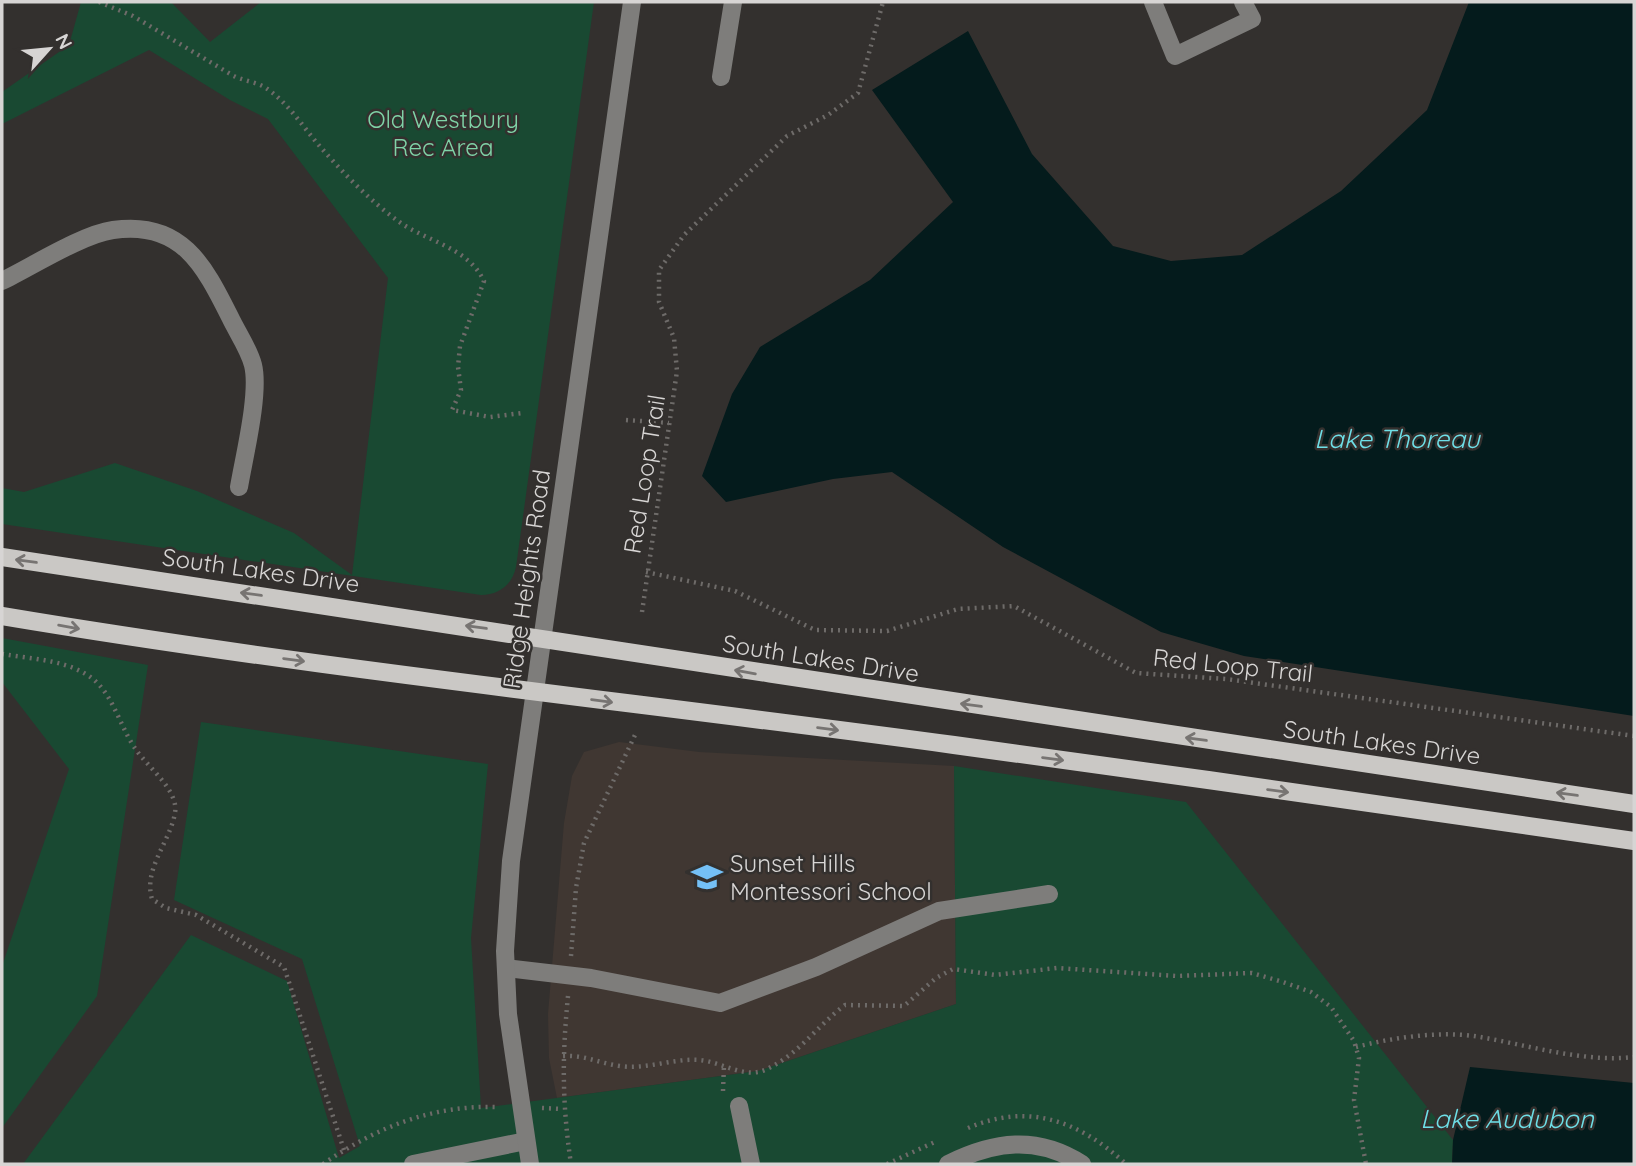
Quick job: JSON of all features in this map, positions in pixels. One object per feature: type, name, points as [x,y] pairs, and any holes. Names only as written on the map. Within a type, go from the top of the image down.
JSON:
[{"type":"main road","name":"South Lakes Drive","points":[[2,557],[543,636],[761,674],[1634,804]]},
{"type":"main road","points":[[2,616],[130,638],[534,693],[954,744],[1634,841]]},
{"type":"street","name":"Ridge Heights Road","points":[[530,1164],[508,1014],[506,968],[511,861],[632,2]]},
{"type":"street","points":[[721,77],[733,2]]},
{"type":"street","points":[[1153,2],[1175,56],[1252,19],[1243,2]]},
{"type":"street","points":[[2,281],[110,230],[137,228],[162,233],[184,246],[209,274],[253,365],[255,385],[239,487]]},
{"type":"street","points":[[506,968],[570,976],[720,1003],[816,967],[939,911],[1049,894]]},
{"type":"street","points":[[739,1107],[751,1164]]},
{"type":"street","points":[[413,1164],[526,1141]]},
{"type":"street","points":[[948,1164],[1001,1145],[1012,1145],[1059,1150],[1082,1164]]},
{"type":"path","points":[[99,2],[133,16],[247,83],[263,86],[280,98],[319,145],[384,211],[400,223],[464,257],[479,270],[484,281],[460,346],[458,367],[461,390],[452,410],[490,417],[522,413]]},
{"type":"path","name":"Red Loop Trail","points":[[883,2],[858,93],[828,115],[786,136],[684,234],[659,270],[659,302],[674,338],[677,371],[665,473],[646,572],[735,591],[815,630],[887,631],[958,608],[1014,606],[1136,673],[1226,679],[1634,736]]},
{"type":"path","points":[[626,420],[669,423]]},
{"type":"path","points":[[642,612],[646,572]]},
{"type":"path","points":[[2,654],[72,666],[95,680],[108,697],[123,731],[172,794],[176,811],[152,873],[149,890],[152,899],[166,908],[196,915],[284,967],[344,1150]]},
{"type":"path","points":[[571,1164],[562,1108],[562,1055],[576,888],[584,844],[635,735]]},
{"type":"path","points":[[562,1055],[593,1057],[620,1066],[696,1060],[713,1062],[747,1073],[765,1071],[802,1048],[845,1005],[904,1006],[936,978],[953,969],[995,975],[1057,968],[1177,976],[1252,973],[1311,992],[1331,1007],[1356,1047],[1359,1058],[1354,1100],[1366,1164]]},
{"type":"path","points":[[1356,1047],[1373,1042],[1451,1035],[1601,1057],[1634,1057]]},
{"type":"path","points":[[323,1164],[376,1131],[416,1116],[455,1108],[562,1108]]},
{"type":"shaded area","points":[[619,742],[699,752],[954,766],[956,1004],[758,1071],[557,1098],[549,1058],[548,1014],[564,823],[572,776],[584,752]]},
{"type":"green space","name":"Old Westbury Rec Area","points":[[81,2],[171,2],[210,42],[261,2],[594,2],[516,567],[504,588],[481,595],[2,524],[2,488],[24,492],[115,463],[197,491],[294,533],[352,575],[388,278],[268,119],[230,100],[149,50],[2,124],[2,92],[69,45]]},
{"type":"green space","points":[[2,638],[148,665],[97,996],[2,1128],[2,966],[69,769],[2,682]]},
{"type":"green space","points":[[201,722],[488,764],[471,938],[481,1108],[758,1071],[956,1004],[954,766],[1186,802],[1453,1140],[1452,1164],[23,1164],[191,935],[287,981],[339,1158],[360,1146],[302,959],[174,900]]},
{"type":"water","name":"Lake Thoreau","points":[[1469,2],[1634,2],[1634,716],[1244,656],[1161,632],[1003,547],[892,472],[833,479],[726,502],[702,476],[732,394],[760,347],[870,280],[953,202],[872,90],[968,31],[1032,154],[1113,246],[1171,261],[1242,255],[1341,191],[1427,110]]},
{"type":"water","name":"Lake Audubon","points":[[1470,1067],[1634,1083],[1634,1164],[1452,1164],[1453,1140]]},
{"type":"place","name":"Sunset Hills Montessori School","points":[[707,877]]}]
